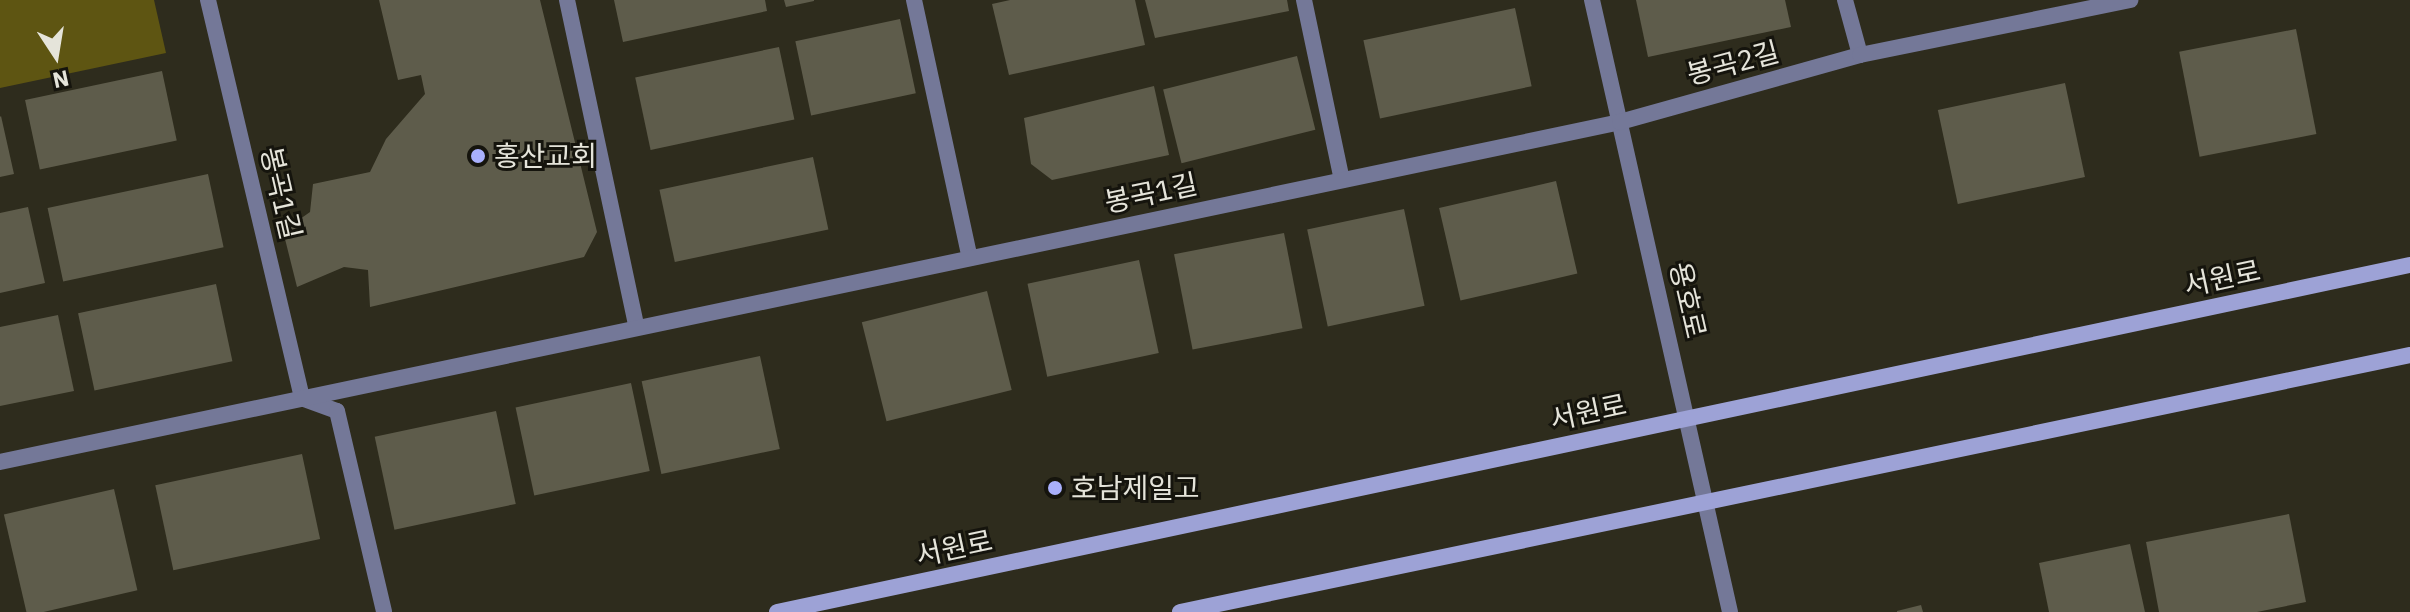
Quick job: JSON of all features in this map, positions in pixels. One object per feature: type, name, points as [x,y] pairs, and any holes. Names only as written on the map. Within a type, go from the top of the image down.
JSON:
[{"type":"main road","name":"서원로","points":[[777,612],[1687,416],[2410,265]]},
{"type":"main road","points":[[1180,612],[2410,355]]},
{"type":"street","name":"봉곡1길","points":[[208,0],[302,399]]},
{"type":"street","points":[[567,0],[637,328]]},
{"type":"street","points":[[914,0],[970,258]]},
{"type":"street","points":[[1304,0],[1342,180]]},
{"type":"street","name":"용호로","points":[[1592,0],[1730,612]]},
{"type":"street","points":[[1845,0],[1860,55]]},
{"type":"street","name":"봉곡2길","points":[[1620,122],[1860,55],[2130,0]]},
{"type":"street","name":"봉곡1길","points":[[0,462],[1620,122]]},
{"type":"street","points":[[302,399],[337,411],[384,612]]},
{"type":"shaded area","points":[[0,0],[154,0],[166,53],[0,88]]},
{"type":"building","name":"홍산교회","points":[[379,0],[540,0],[597,232],[584,257],[370,307],[368,270],[344,267],[297,287],[283,231],[310,212],[313,184],[370,172],[386,139],[425,94],[421,75],[398,80]]},
{"type":"building","points":[[614,0],[765,0],[767,11],[623,42]]},
{"type":"building","points":[[784,0],[814,0],[814,1],[786,7]]},
{"type":"building","points":[[1010,0],[1135,0],[1145,45],[1009,75],[992,4]]},
{"type":"building","points":[[1145,0],[1287,0],[1289,11],[1155,38]]},
{"type":"building","points":[[1636,0],[1785,0],[1791,27],[1648,57]]},
{"type":"building","points":[[1515,8],[1532,86],[1380,118],[1363,40]]},
{"type":"building","points":[[900,19],[916,93],[811,116],[795,41]]},
{"type":"building","points":[[2296,29],[2316,134],[2200,157],[2179,52]]},
{"type":"building","points":[[779,47],[794,119],[651,150],[635,78]]},
{"type":"building","points":[[1297,56],[1315,130],[1181,163],[1163,89]]},
{"type":"building","points":[[162,71],[177,140],[40,170],[25,100]]},
{"type":"building","points":[[2065,83],[2085,177],[1958,204],[1938,110]]},
{"type":"building","points":[[1154,86],[1169,155],[1052,180],[1031,164],[1024,118]]},
{"type":"building","points":[[0,117],[14,174],[0,177]]},
{"type":"building","points":[[813,157],[828,229],[675,262],[659,190]]},
{"type":"building","points":[[208,174],[224,247],[63,281],[48,208]]},
{"type":"building","points":[[1556,181],[1577,274],[1460,301],[1439,208]]},
{"type":"building","points":[[28,207],[45,283],[0,293],[0,213]]},
{"type":"building","points":[[1404,209],[1425,306],[1328,326],[1307,230]]},
{"type":"building","points":[[1284,233],[1303,328],[1193,350],[1174,254]]},
{"type":"building","points":[[1139,260],[1159,353],[1047,377],[1027,284]]},
{"type":"building","points":[[216,284],[232,361],[95,391],[78,313]]},
{"type":"building","points":[[987,291],[1012,390],[887,421],[862,322]]},
{"type":"building","points":[[58,315],[74,391],[0,406],[0,327]]},
{"type":"building","points":[[760,356],[780,449],[661,474],[642,381]]},
{"type":"building","points":[[631,383],[650,471],[534,496],[516,408]]},
{"type":"building","points":[[496,411],[516,504],[394,530],[375,437]]},
{"type":"building","points":[[302,454],[320,539],[173,570],[155,485]]},
{"type":"building","points":[[114,489],[137,590],[44,612],[26,612],[4,514]]},
{"type":"building","points":[[2289,514],[2306,602],[2257,612],[2159,612],[2146,542]]},
{"type":"building","points":[[2130,544],[2145,612],[2049,612],[2039,563]]},
{"type":"building","points":[[1921,605],[1923,612],[1897,612],[1897,611]]},
{"type":"place","name":"홍산교회","points":[[478,156]]},
{"type":"place","name":"호남제일고","points":[[1055,488]]}]
